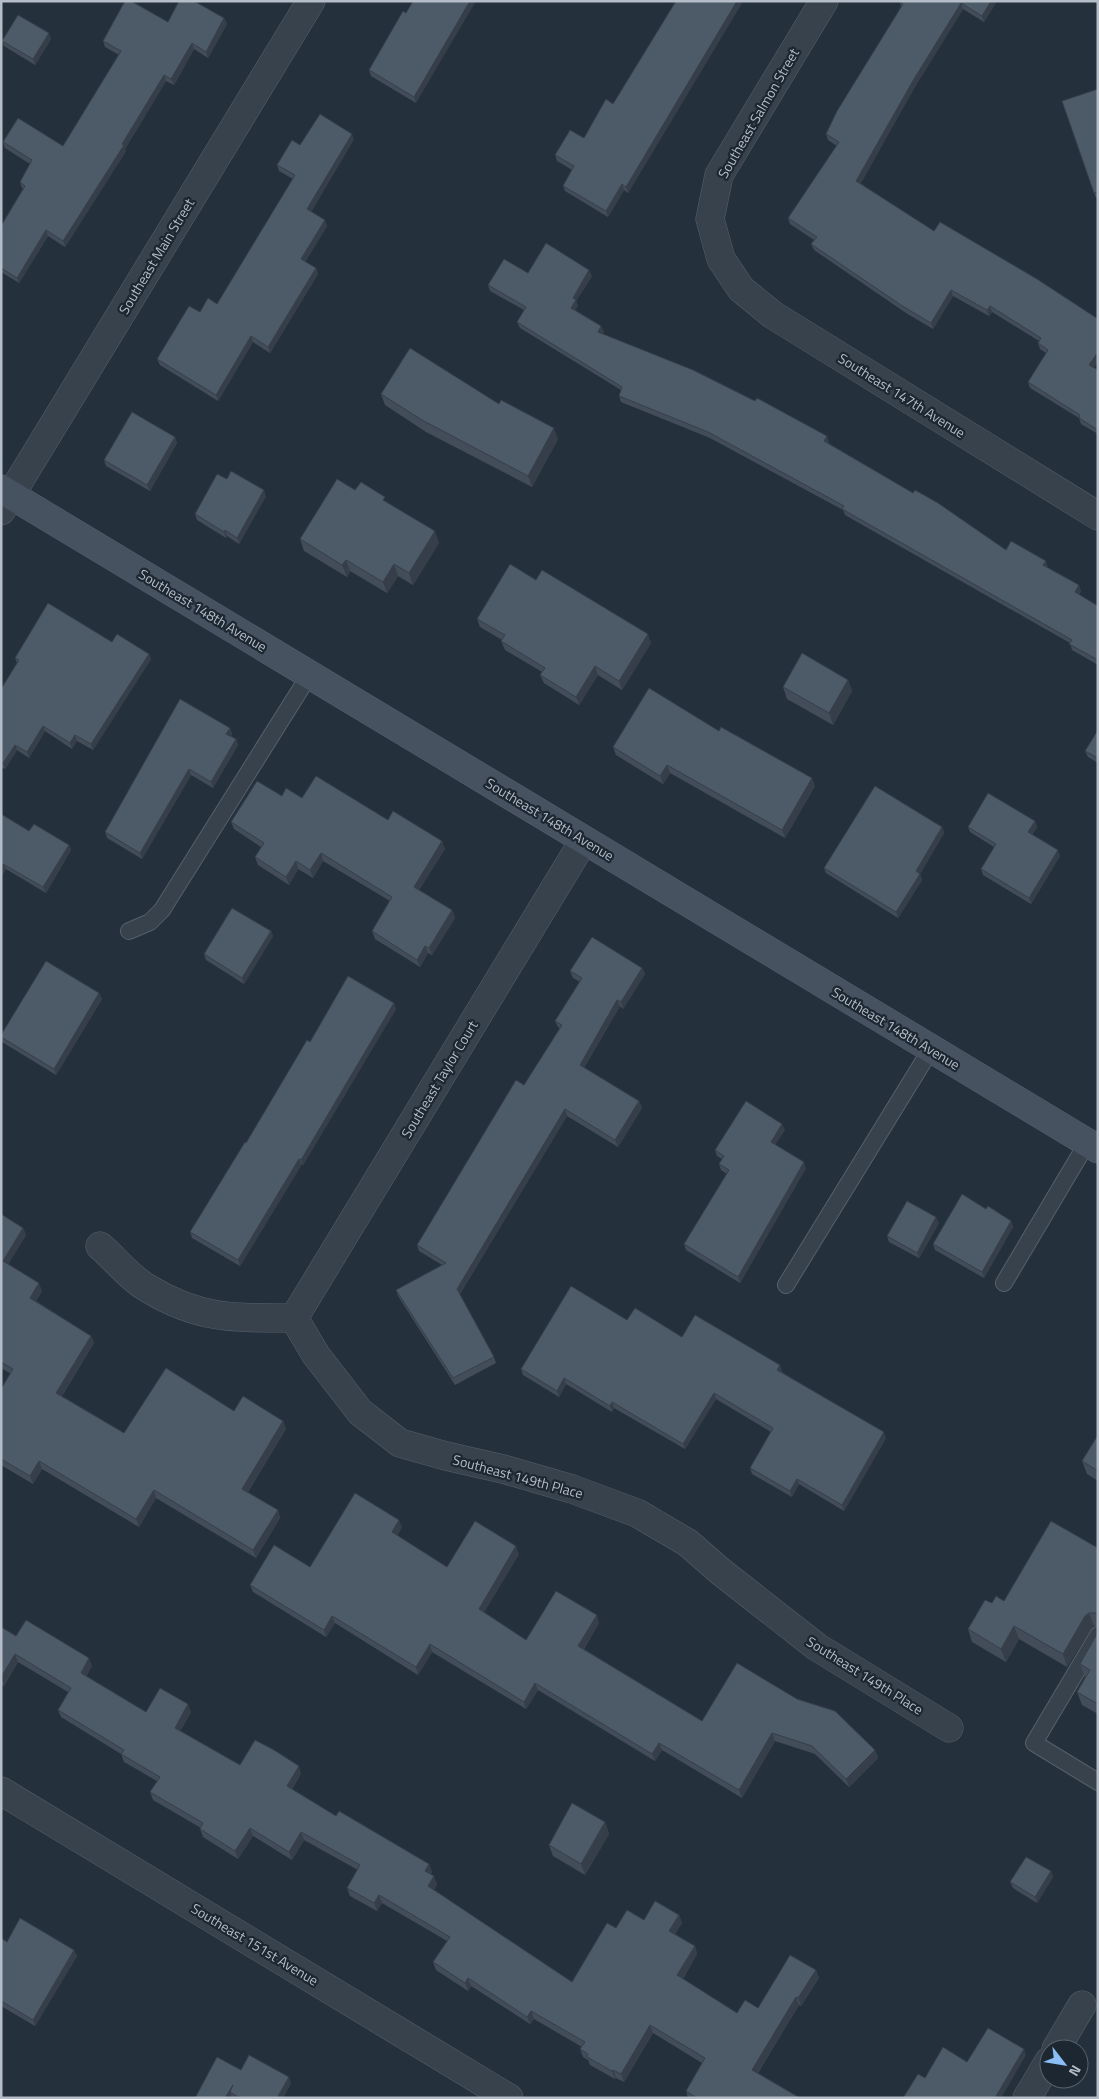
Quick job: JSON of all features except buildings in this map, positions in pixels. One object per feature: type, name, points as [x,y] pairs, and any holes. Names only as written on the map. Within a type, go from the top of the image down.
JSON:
[{"type":"main road","name":"Southeast 148th Avenue","points":[[5,498],[310,674],[1092,1146]]},
{"type":"street","name":"Southeast Main Street","points":[[5,498],[311,1]]},
{"type":"street","name":"Southeast Salmon Street","points":[[721,259],[710,218],[719,175],[824,1]]},
{"type":"street","name":"Southeast 147th Avenue","points":[[721,259],[741,289],[773,315],[1098,516]]},
{"type":"street","name":"Southeast Taylor Court","points":[[294,1318],[584,840]]},
{"type":"street","points":[[100,1246],[148,1288],[189,1309],[234,1318],[294,1318]]},
{"type":"street","name":"Southeast 149th Place","points":[[294,1318],[316,1355],[360,1412],[400,1443],[572,1489],[637,1513],[688,1543],[720,1571],[817,1647],[949,1728]]},
{"type":"street","name":"Southeast 151st Avenue","points":[[1,1791],[506,2097]]},
{"type":"street","points":[[1062,2039],[1082,2005]]},
{"type":"street","points":[[1027,2098],[1039,2078]]},
{"type":"lane","points":[[129,931],[150,922],[162,910],[310,674]]},
{"type":"lane","points":[[786,1285],[931,1049]]},
{"type":"lane","points":[[1004,1283],[1092,1146]]},
{"type":"lane","points":[[1098,1635],[1034,1744],[1098,1782]]}]
